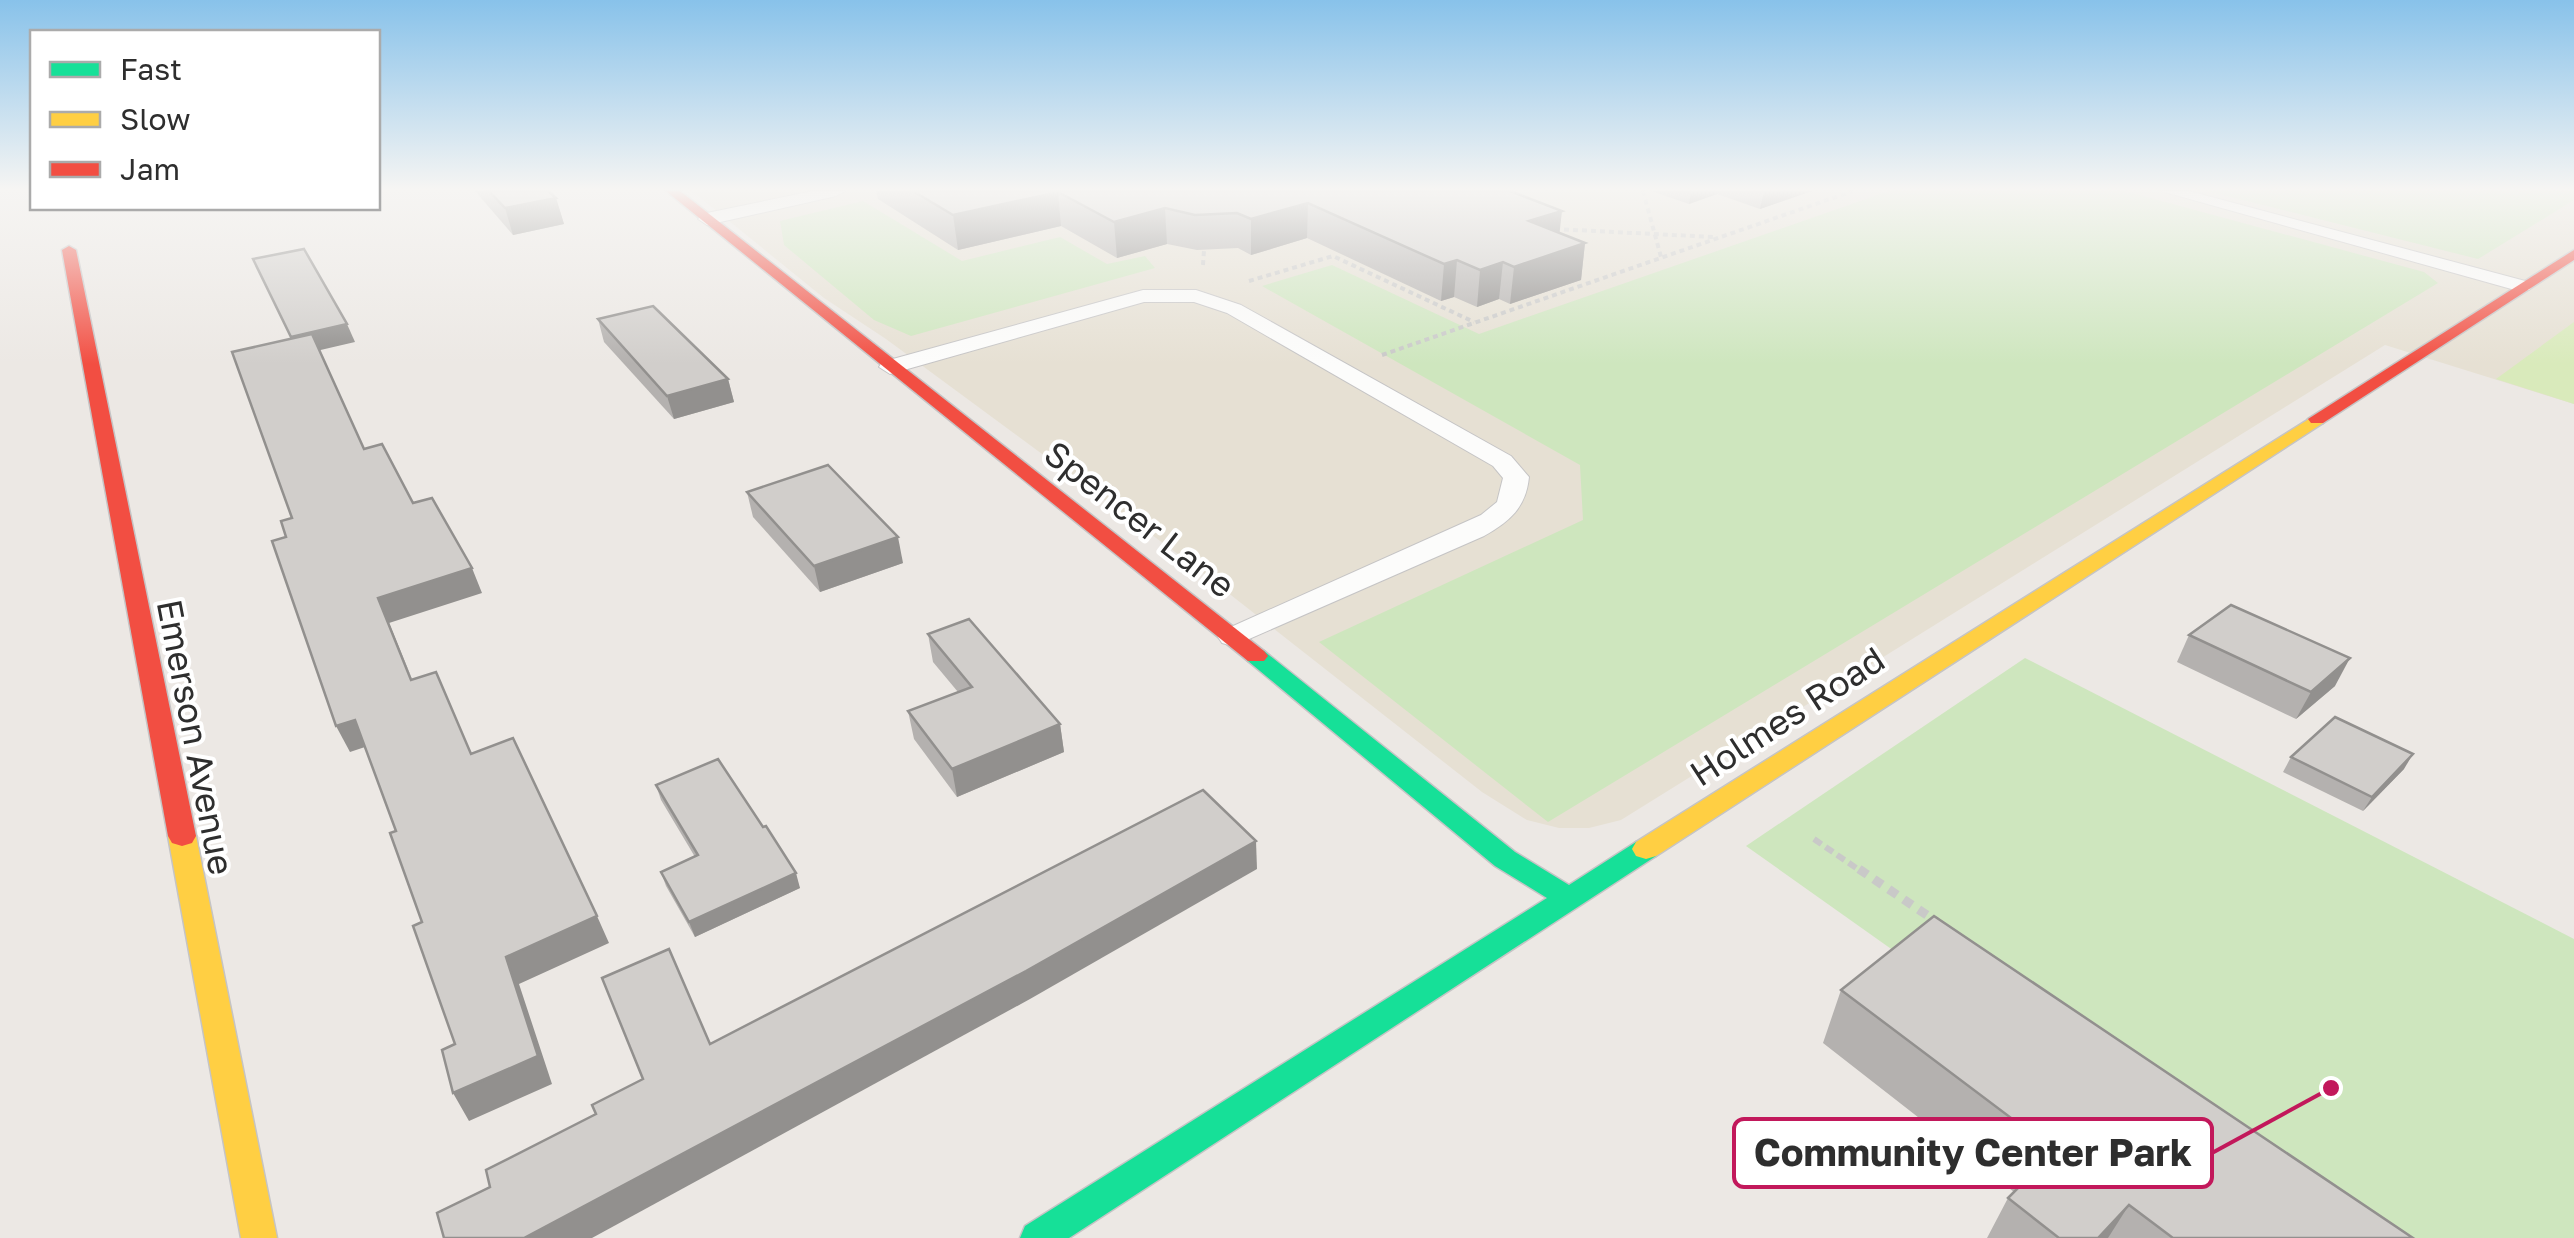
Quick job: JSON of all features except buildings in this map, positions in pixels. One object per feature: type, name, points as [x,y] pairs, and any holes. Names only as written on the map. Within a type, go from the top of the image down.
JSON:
[{"type":"street","name":"Spencer Lane","points":[[744,249],[1506,859],[1568,898]]},
{"type":"street","name":"Emerson Avenue","points":[[69,250],[259,1238]]},
{"type":"street","name":"Holmes Road","points":[[1038,1238],[2574,254]]},
{"type":"lane","points":[[2384,249],[2522,286]]},
{"type":"lane","points":[[890,367],[1142,296],[1196,296],[1218,301],[1502,462],[1516,477],[1516,494],[1506,512],[1233,637]]},
{"type":"path","points":[[1658,249],[1661,258]]},
{"type":"path","points":[[1370,360],[1686,249]]},
{"type":"path","points":[[1245,282],[1333,256],[1475,322]]},
{"type":"path","points":[[1814,838],[1945,927]]},
{"type":"shaded area","points":[[763,249],[2574,249],[2574,404],[2385,345],[1621,820],[1589,828],[1559,828],[1527,820],[1482,792],[1190,563],[886,339],[824,298]]},
{"type":"green space","points":[[789,249],[942,249],[962,261],[1012,249],[1080,249],[1107,264],[1145,256],[1155,268],[911,336],[874,320]]},
{"type":"green space","points":[[1723,249],[2338,249],[2424,272],[2438,283],[1548,822],[1319,642],[1583,520],[1580,465],[1262,286],[1332,265],[1479,334]]},
{"type":"green space","points":[[2437,249],[2495,249],[2478,259]]},
{"type":"green space","points":[[2574,322],[2574,404],[2496,379]]},
{"type":"green space","points":[[2025,658],[2574,939],[2574,1238],[2299,1238],[1746,846]]},
{"type":"traffic: fast","points":[[1256,656],[1505,859],[1568,898]]},
{"type":"traffic: fast","points":[[1038,1238],[1646,849]]},
{"type":"traffic: slow","points":[[1646,849],[2317,419]]},
{"type":"traffic: slow","points":[[182,836],[259,1238]]},
{"type":"traffic: jam","points":[[745,249],[1256,656]]},
{"type":"traffic: jam","points":[[69,250],[182,836]]},
{"type":"traffic: jam","points":[[2317,419],[2574,254]]},
{"type":"place","name":"Community Center Park","points":[[2331,1088]]}]
